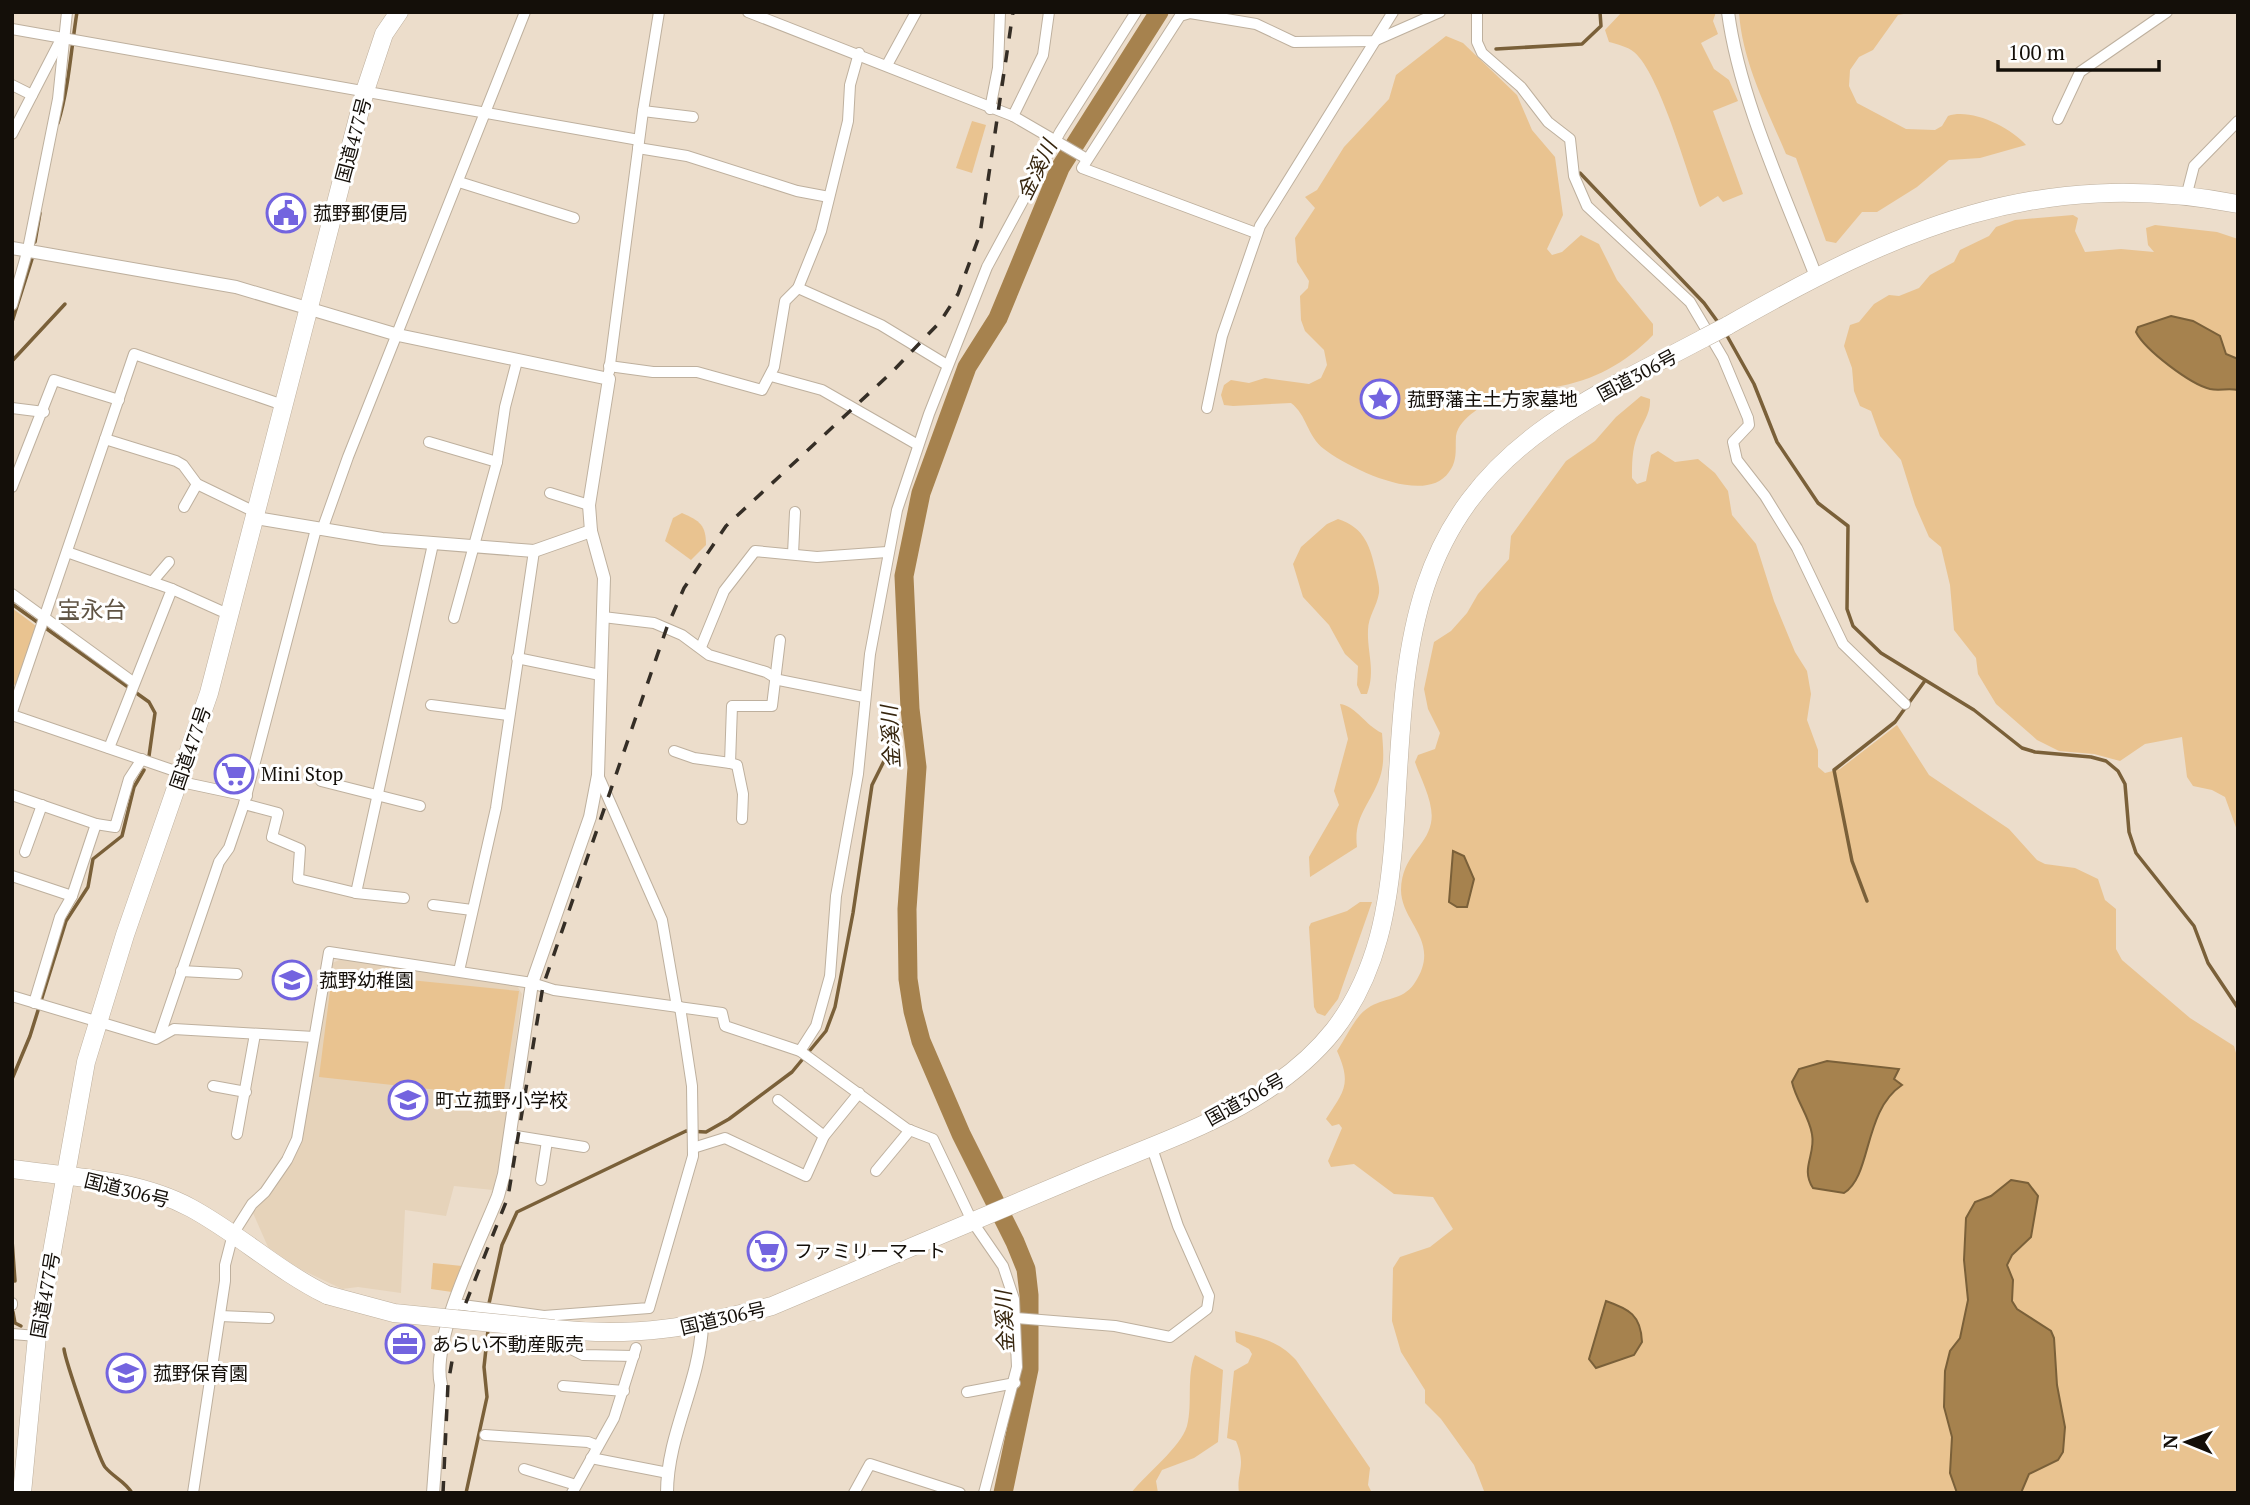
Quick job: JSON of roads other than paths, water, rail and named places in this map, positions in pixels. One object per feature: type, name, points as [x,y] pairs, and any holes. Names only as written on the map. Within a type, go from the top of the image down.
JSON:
[{"type":"highway","name":"国道477号","points":[[22,1493],[37,1336],[96,1023],[184,778],[230,615],[365,91],[384,34],[399,12]]},
{"type":"highway","name":"国道306号","points":[[12,1169],[118,1184],[169,1198],[233,1234],[282,1271],[327,1295],[394,1313],[549,1322],[624,1333],[702,1325],[772,1306],[1223,1114],[1281,1081],[1334,1030],[1362,985],[1376,951],[1388,900],[1405,675],[1413,624],[1426,580],[1454,522],[1470,499],[1511,454],[1548,426],[1704,338],[1904,235],[1987,209],[2069,195],[2122,193],[2238,204]]},
{"type":"street","points":[[12,305],[28,249],[58,99],[66,12]]},
{"type":"street","points":[[12,996],[156,1040],[160,1035],[219,862],[229,848],[245,800],[319,530],[525,12]]},
{"type":"street","points":[[433,1493],[441,1385],[437,1369],[455,1304],[498,1196],[510,1135],[532,983],[590,817],[598,775],[604,578],[591,531],[589,505],[638,144],[659,12]]},
{"type":"street","points":[[748,12],[764,15],[913,76],[914,79],[1013,116],[1085,157]]},
{"type":"street","points":[[887,65],[916,12]]},
{"type":"street","points":[[990,109],[998,68],[1000,12]]},
{"type":"street","points":[[1013,116],[1043,55],[1049,12]]},
{"type":"street","points":[[801,1052],[816,1026],[830,976],[836,896],[858,774],[864,696],[888,555],[918,445],[987,267],[1058,140],[1136,12]]},
{"type":"street","points":[[1207,408],[1222,336],[1256,233],[1393,12]]},
{"type":"street","points":[[1256,233],[1082,168],[1085,157],[1183,13],[1256,24],[1294,42],[1374,41],[1440,12]]},
{"type":"street","points":[[1477,12],[1477,42],[1482,52],[1521,87],[1548,122],[1570,139],[1574,176],[1587,206],[1690,302],[1723,358],[1748,418],[1748,425],[1733,442],[1734,454],[1797,548],[1843,645],[1905,704]]},
{"type":"street","points":[[1728,12],[1731,36],[1748,95],[1816,279]]},
{"type":"street","points":[[2058,119],[2080,72],[2168,12]]},
{"type":"street","points":[[12,29],[485,112],[687,156],[797,191],[830,198]]},
{"type":"street","points":[[12,134],[64,38]]},
{"type":"street","points":[[12,248],[236,287],[398,335],[517,361],[609,372],[696,372],[762,390],[771,376],[785,301],[798,288],[812,260],[830,198],[834,168],[848,121],[850,85],[859,53]]},
{"type":"street","points":[[12,85],[32,95]]},
{"type":"street","points":[[643,111],[693,117]]},
{"type":"street","points":[[2186,197],[2194,166],[2238,121]]},
{"type":"street","points":[[459,182],[574,218]]},
{"type":"street","points":[[798,288],[881,325],[947,365]]},
{"type":"street","points":[[284,405],[134,354],[12,714],[142,759],[184,778],[278,813],[272,837],[300,849],[298,879],[356,893],[404,898]]},
{"type":"street","points":[[454,618],[497,462],[505,408],[517,361]]},
{"type":"street","points":[[771,376],[822,390],[918,445]]},
{"type":"street","points":[[12,488],[44,412],[54,380],[119,400]]},
{"type":"street","points":[[12,408],[44,412]]},
{"type":"street","points":[[105,439],[176,461],[183,465],[197,484],[256,515],[319,530],[473,548],[534,551],[591,531]]},
{"type":"street","points":[[429,442],[497,462]]},
{"type":"street","points":[[184,507],[197,484]]},
{"type":"street","points":[[550,493],[589,505]]},
{"type":"street","points":[[793,554],[795,512]]},
{"type":"street","points":[[356,893],[433,544]]},
{"type":"street","points":[[459,971],[496,808],[534,551]]},
{"type":"street","points":[[701,647],[724,591],[755,551],[817,557],[888,555]]},
{"type":"street","points":[[67,552],[172,589],[230,615]]},
{"type":"street","points":[[152,582],[169,562]]},
{"type":"street","points":[[109,748],[172,589]]},
{"type":"street","points":[[12,594],[133,682]]},
{"type":"street","points":[[603,617],[654,623],[717,658],[799,686],[864,696]]},
{"type":"street","points":[[730,763],[732,706],[772,706],[780,640]]},
{"type":"street","points":[[517,658],[600,675]]},
{"type":"street","points":[[431,705],[508,715]]},
{"type":"street","points":[[674,751],[694,758],[737,765],[743,794],[742,819]]},
{"type":"street","points":[[12,795],[96,824],[115,827],[130,779],[142,759]]},
{"type":"street","points":[[455,1304],[549,1322],[649,1308],[691,1169],[692,1086],[662,920],[598,775]]},
{"type":"street","points":[[321,781],[420,806]]},
{"type":"street","points":[[25,852],[42,805]]},
{"type":"street","points":[[38,1004],[60,917],[72,896],[96,824]]},
{"type":"street","points":[[12,876],[72,896]]},
{"type":"street","points":[[433,905],[472,910]]},
{"type":"street","points":[[193,1493],[225,1265],[233,1234],[295,1146],[329,952],[532,983],[554,990],[722,1013],[725,1026],[801,1052],[909,1130],[933,1139],[1003,1266],[1019,1317],[1019,1358],[1015,1383],[984,1493]]},
{"type":"street","points":[[181,971],[237,974]]},
{"type":"street","points":[[160,1035],[174,1029],[314,1037]]},
{"type":"street","points":[[237,1134],[255,1034]]},
{"type":"street","points":[[213,1086],[246,1092]]},
{"type":"street","points":[[693,1143],[725,1138],[806,1176],[824,1136],[859,1093]]},
{"type":"street","points":[[778,1100],[824,1136]]},
{"type":"street","points":[[876,1171],[909,1130]]},
{"type":"street","points":[[510,1135],[584,1147]]},
{"type":"street","points":[[541,1180],[548,1140]]},
{"type":"street","points":[[1019,1317],[1115,1326],[1170,1336],[1207,1309],[1209,1296],[1178,1226],[1151,1145]]},
{"type":"street","points":[[219,1315],[269,1318]]},
{"type":"street","points":[[524,1469],[574,1489],[614,1418],[635,1352],[583,1355],[569,1348],[550,1345],[542,1337],[549,1322]]},
{"type":"street","points":[[667,1493],[671,1448],[701,1348],[702,1325]]},
{"type":"street","points":[[12,1334],[37,1336]]},
{"type":"street","points":[[967,1392],[1015,1383]]},
{"type":"street","points":[[563,1386],[624,1391]]},
{"type":"street","points":[[485,1435],[588,1442],[598,1446]]},
{"type":"street","points":[[591,1458],[668,1473]]},
{"type":"street","points":[[854,1493],[870,1464],[960,1493]]},
{"type":"waterway","points":[[58,123],[77,12]]},
{"type":"waterway","name":"金溪川","points":[[1003,1493],[1029,1369],[1029,1295],[1026,1269],[1015,1242],[961,1134],[921,1041],[913,1011],[908,979],[907,909],[917,767],[910,709],[904,576],[921,493],[967,367],[998,318],[1060,168],[1159,12]]},
{"type":"waterway","points":[[1496,49],[1582,44],[1601,26],[1600,12]]},
{"type":"waterway","points":[[1580,173],[1704,303],[1720,325]]},
{"type":"waterway","points":[[35,242],[40,213]]},
{"type":"waterway","points":[[12,322],[32,259]]},
{"type":"waterway","points":[[12,361],[65,304]]},
{"type":"waterway","points":[[1726,334],[1754,384],[1777,442],[1818,503],[1848,526],[1847,609],[1853,626],[1881,653],[1974,710],[2022,748],[2035,752],[2091,757],[2106,761],[2118,771],[2125,784],[2129,832],[2136,853],[2194,926],[2208,963],[2238,1008]]},
{"type":"waterway","points":[[12,604],[149,702],[155,713],[149,756]]},
{"type":"waterway","points":[[1867,901],[1852,861],[1834,770],[1895,722],[1924,682]]},
{"type":"waterway","points":[[488,1308],[502,1245],[517,1212],[686,1131],[706,1132],[729,1119],[792,1072],[826,1031],[835,1007],[853,913],[872,785],[910,709]]},
{"type":"waterway","points":[[12,1079],[30,1036],[66,921],[88,887],[93,859],[122,836],[134,787],[144,770]]},
{"type":"waterway","points":[[12,1240],[15,1281]]},
{"type":"waterway","points":[[13,1312],[15,1323],[21,1326]]},
{"type":"waterway","points":[[466,1493],[487,1397],[484,1367],[488,1330]]},
{"type":"waterway","points":[[64,1349],[105,1467],[132,1493]]},
{"type":"railway","points":[[443,1493],[448,1384],[455,1344],[465,1305],[508,1197],[543,986],[667,627],[684,588],[726,526],[892,372],[940,322],[958,294],[980,234],[1013,12]]},
{"type":"place","name":"菰野郵便局","points":[[286,213]]},
{"type":"place","name":"菰野藩主土方家墓地","points":[[1380,399]]},
{"type":"place","name":"Mini Stop","points":[[234,774]]},
{"type":"place","name":"菰野幼稚園","points":[[292,980]]},
{"type":"place","name":"町立菰野小学校","points":[[408,1100]]},
{"type":"place","name":"ファミリーマート","points":[[767,1251]]},
{"type":"place","name":"あらい不動産販売","points":[[405,1344]]},
{"type":"place","name":"菰野保育園","points":[[126,1373]]},
{"type":"district","name":"宝永台","points":[[92,610]]}]
